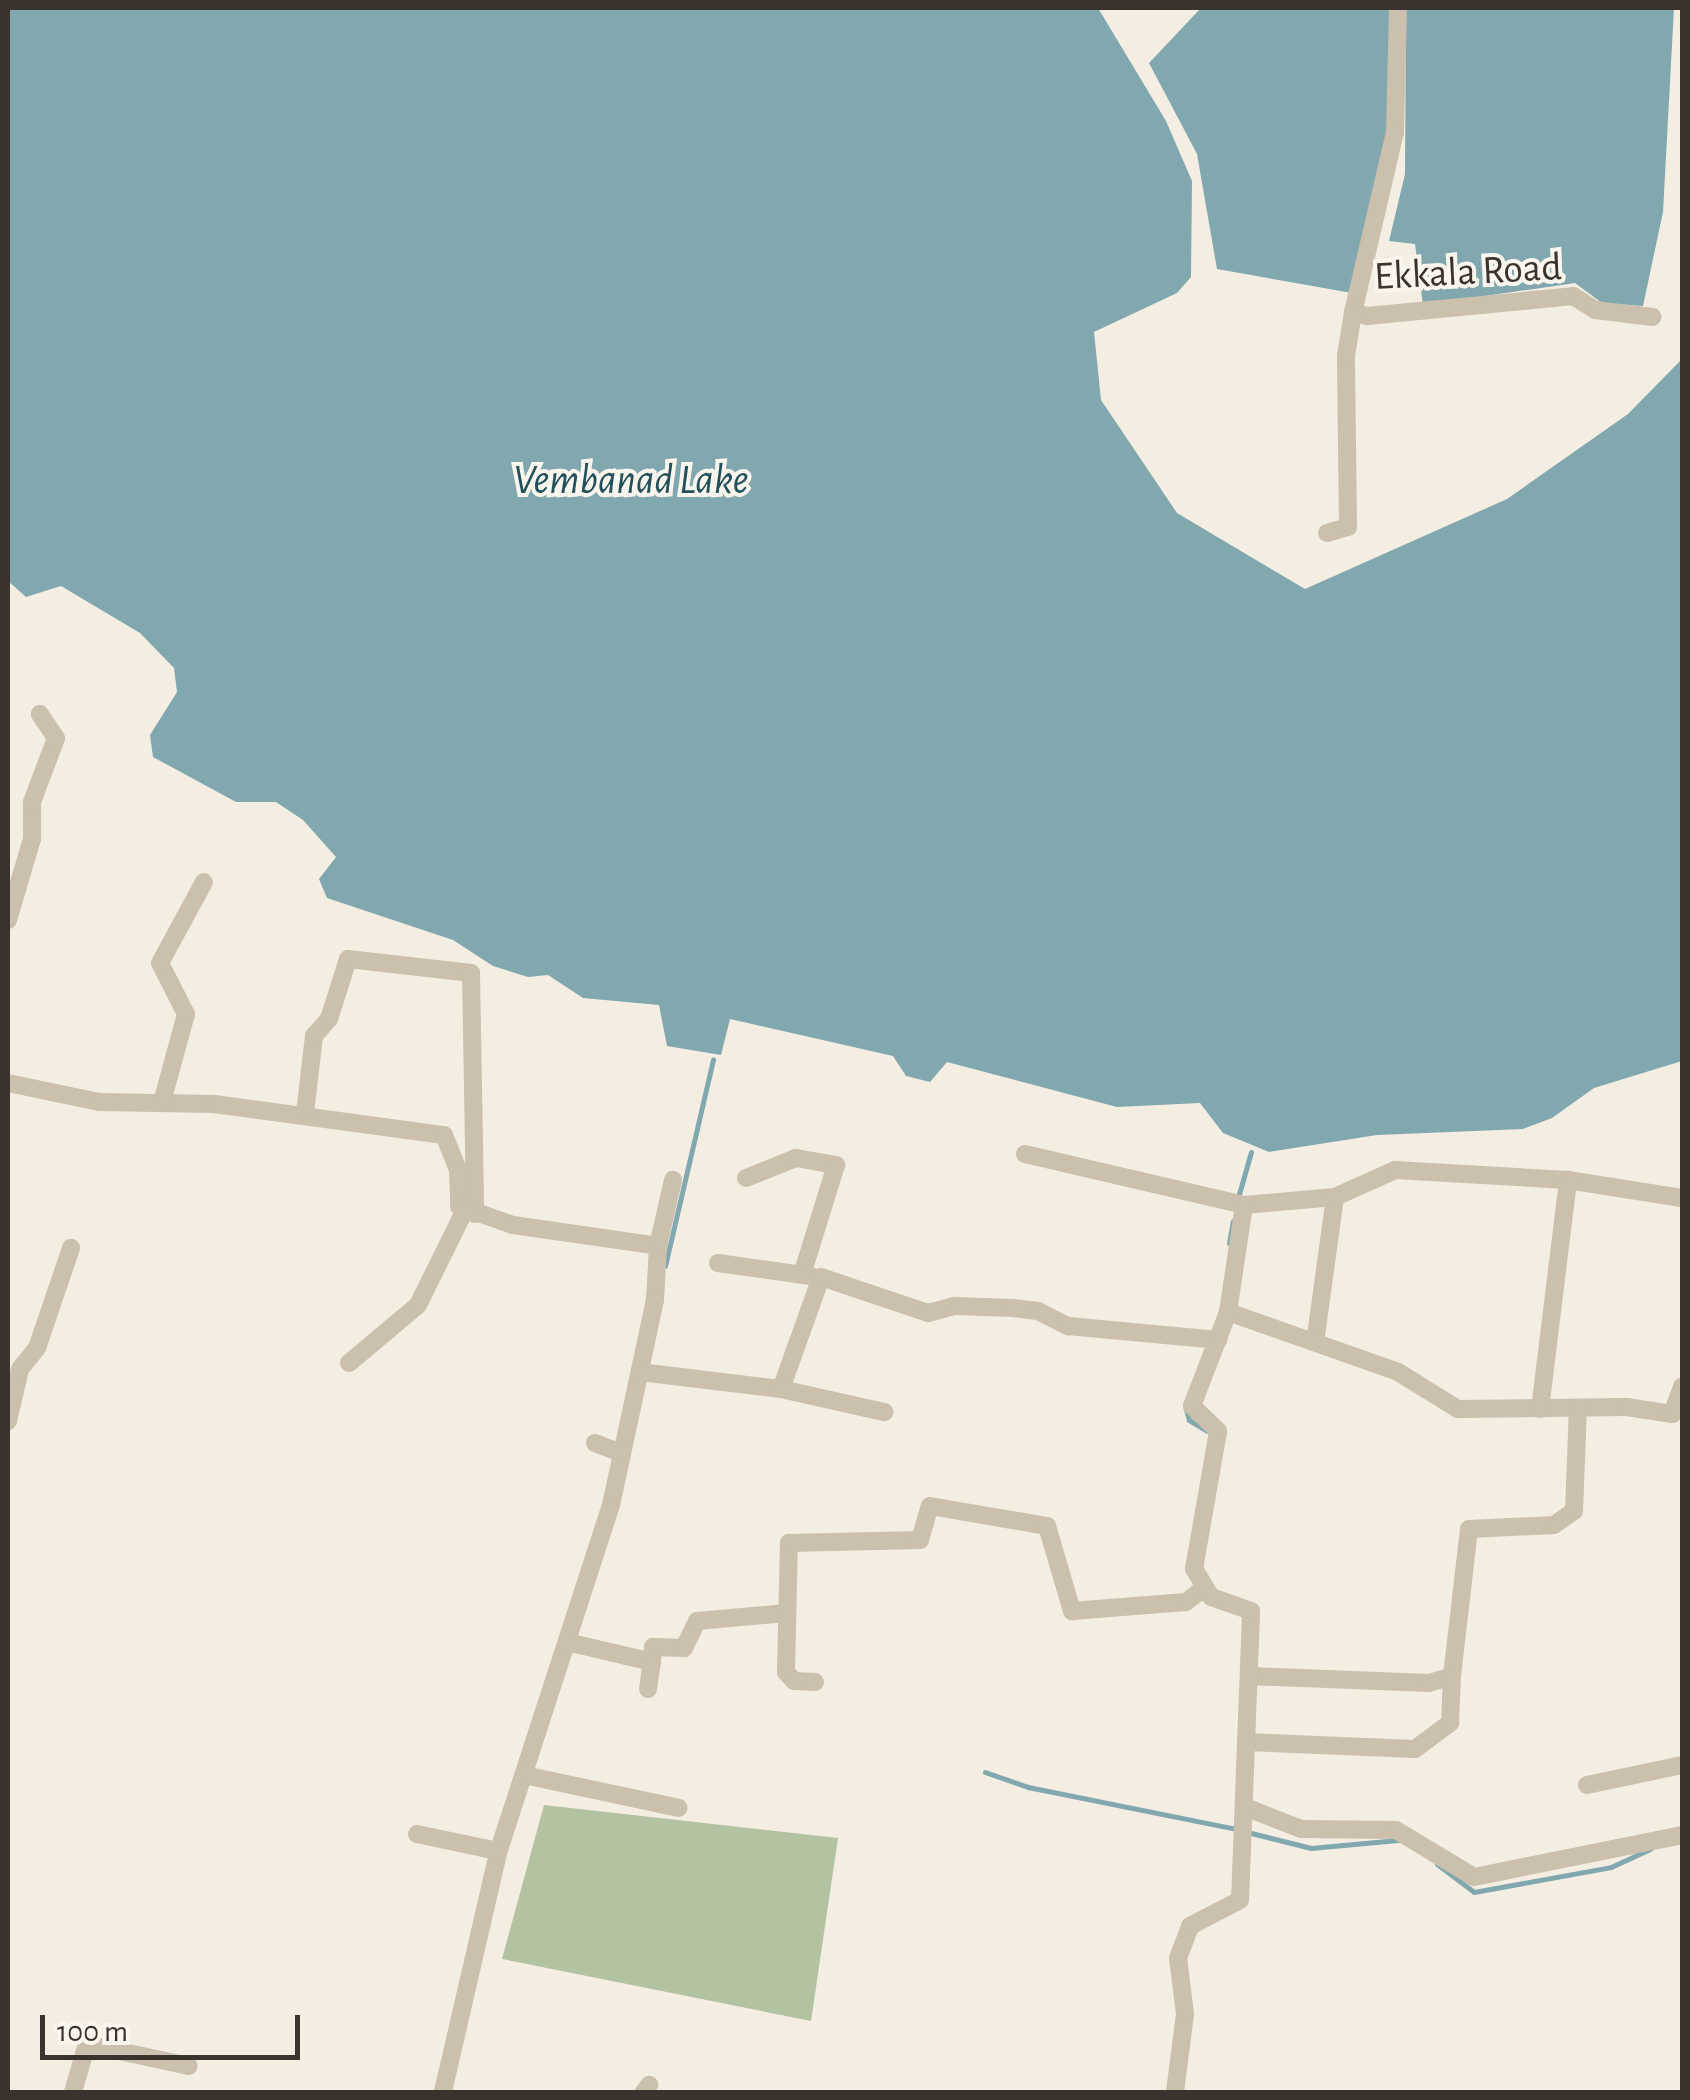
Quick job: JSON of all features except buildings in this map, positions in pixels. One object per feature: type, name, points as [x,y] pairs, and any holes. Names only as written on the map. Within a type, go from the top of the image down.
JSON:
[{"type":"street","name":"Ekkala Road","points":[[1398,8],[1394,132],[1354,312],[1367,316],[1573,296],[1594,310],[1652,317]]},
{"type":"street","points":[[1326,533],[1348,527],[1346,356],[1354,312]]},
{"type":"street","points":[[8,920],[32,838],[32,802],[56,738],[40,714]]},
{"type":"street","points":[[162,1102],[186,1014],[160,963],[204,882]]},
{"type":"street","points":[[305,1113],[314,1036],[329,1019],[348,959],[472,974],[470,1212],[418,1305],[348,1363]]},
{"type":"street","points":[[8,1083],[99,1102],[162,1102],[305,1113],[444,1135],[458,1169],[459,1206],[470,1212],[658,1246]]},
{"type":"street","points":[[1025,1154],[1244,1206],[1335,1197],[1395,1170],[1568,1180],[1682,1198]]},
{"type":"street","points":[[746,1178],[796,1158],[836,1165],[802,1275]]},
{"type":"street","points":[[443,2092],[498,1851],[566,1642],[621,1453],[640,1372],[658,1246],[673,1180]]},
{"type":"street","points":[[1540,1409],[1568,1180]]},
{"type":"street","points":[[1315,1343],[1335,1197]]},
{"type":"street","points":[[1175,2092],[1186,2014],[1178,1958],[1190,1926],[1240,1900],[1251,1611],[1211,1598],[1194,1569],[1218,1431],[1192,1406],[1228,1312],[1244,1206]]},
{"type":"street","points":[[8,1421],[20,1369],[37,1348],[71,1248]]},
{"type":"street","points":[[718,1263],[821,1277],[928,1312],[956,1306],[1038,1310],[1068,1326],[1218,1340]]},
{"type":"street","points":[[781,1389],[821,1277]]},
{"type":"street","points":[[1228,1312],[1398,1372],[1458,1409],[1578,1408],[1672,1414],[1682,1386]]},
{"type":"street","points":[[640,1372],[781,1389],[884,1412]]},
{"type":"street","points":[[1246,1742],[1415,1749],[1450,1723],[1469,1529],[1554,1525],[1574,1511],[1578,1408]]},
{"type":"street","points":[[595,1443],[621,1453]]},
{"type":"street","points":[[815,1682],[794,1681],[786,1672],[789,1543],[920,1540],[930,1506],[1046,1526],[1072,1611],[1186,1602],[1205,1588]]},
{"type":"street","points":[[648,1688],[653,1647],[684,1648],[698,1621],[786,1613]]},
{"type":"street","points":[[566,1642],[652,1662]]},
{"type":"street","points":[[1249,1676],[1430,1684],[1452,1676]]},
{"type":"street","points":[[1587,1785],[1682,1766]]},
{"type":"street","points":[[524,1774],[679,1808]]},
{"type":"street","points":[[1245,1807],[1301,1829],[1396,1830],[1474,1877],[1682,1835]]},
{"type":"street","points":[[418,1834],[498,1851]]},
{"type":"street","points":[[73,2092],[87,2044],[189,2066]]},
{"type":"green space","points":[[544,1805],[838,1838],[811,2021],[502,1959]]},
{"type":"water","name":"Vembanad Lake","points":[[8,8],[1098,8],[1166,121],[1192,181],[1191,277],[1177,293],[1094,332],[1101,400],[1177,513],[1305,589],[1507,499],[1628,414],[1682,359],[1682,1061],[1594,1088],[1552,1118],[1523,1129],[1377,1135],[1269,1152],[1223,1133],[1200,1103],[1117,1107],[947,1062],[930,1082],[906,1076],[893,1056],[730,1019],[721,1055],[667,1046],[659,1005],[583,998],[548,975],[528,977],[493,966],[453,940],[327,898],[319,879],[336,857],[303,820],[276,802],[236,802],[153,757],[150,735],[177,692],[174,668],[140,633],[61,586],[26,597],[8,581]]},
{"type":"water","points":[[1201,8],[1392,8],[1392,121],[1352,293],[1217,269],[1197,154],[1149,63]]},
{"type":"water","points":[[1406,8],[1674,8],[1663,212],[1643,306],[1602,303],[1575,283],[1423,305],[1415,244],[1389,241],[1405,174]]},
{"type":"waterway","points":[[665,1266],[713,1059]]},
{"type":"waterway","points":[[1237,1201],[1251,1152]]},
{"type":"waterway","points":[[1229,1243],[1233,1221]]},
{"type":"waterway","points":[[1186,1409],[1189,1420],[1207,1431]]},
{"type":"waterway","points":[[985,1772],[1028,1787],[1236,1829]]},
{"type":"waterway","points":[[1247,1832],[1311,1848],[1398,1840]]},
{"type":"waterway","points":[[1437,1864],[1474,1892],[1611,1867],[1650,1849]]}]
